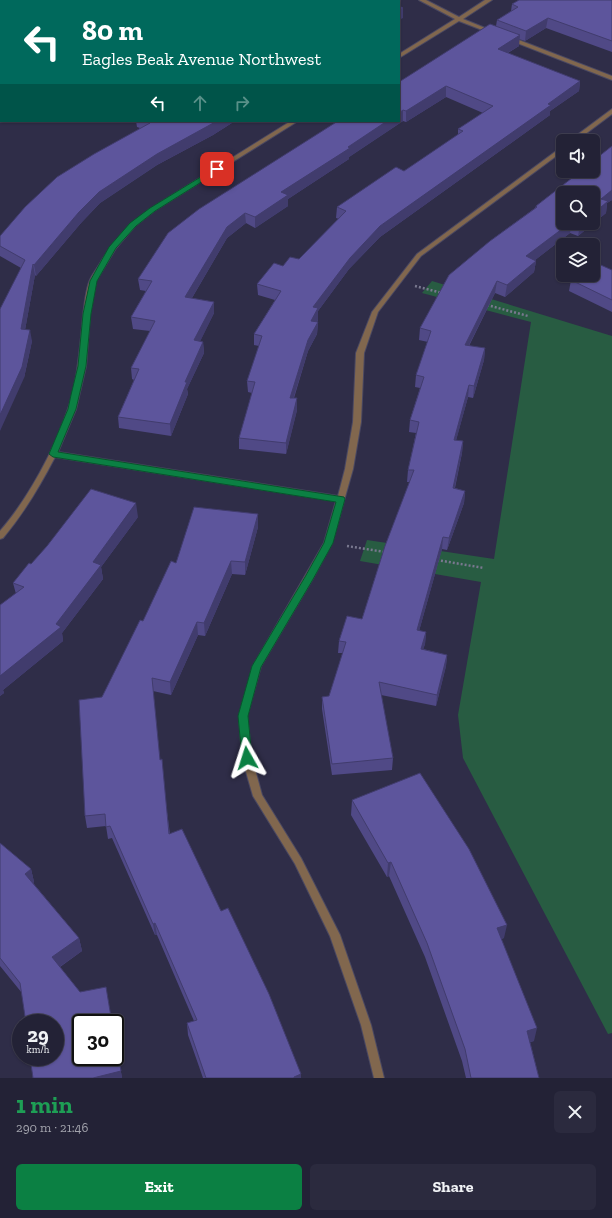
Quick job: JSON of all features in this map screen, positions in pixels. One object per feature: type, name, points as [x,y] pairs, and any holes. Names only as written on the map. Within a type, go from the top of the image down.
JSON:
[{"type":"street","points":[[422,0],[459,18],[496,33]]},
{"type":"street","points":[[400,55],[489,0]]},
{"type":"street","points":[[503,36],[612,78]]},
{"type":"street","points":[[582,134],[612,112]]},
{"type":"street","points":[[0,536],[37,484],[53,454],[72,409],[82,366],[87,314],[94,281],[112,247],[133,225],[152,210],[293,122]]},
{"type":"street","points":[[379,1078],[366,1025],[335,935],[298,861],[258,796],[247,758],[243,716],[257,666],[328,543],[349,469],[357,422],[360,353],[375,312],[419,255],[556,153]]},
{"type":"street","points":[[53,454],[341,499]]},
{"type":"path","points":[[398,281],[443,294]]},
{"type":"path","points":[[482,304],[528,316]]},
{"type":"path","points":[[328,543],[390,553]]},
{"type":"path","points":[[429,559],[484,568]]},
{"type":"green space","points":[[432,281],[612,336],[612,1033],[608,1034],[463,758],[458,715],[481,582],[360,561],[367,540],[494,559],[531,322],[422,293]]},
{"type":"building","points":[[519,0],[612,0],[612,41],[548,18],[526,31],[497,20],[518,7],[512,4]]},
{"type":"building","points":[[490,24],[520,35],[498,49],[580,81],[548,104],[551,105],[380,226],[350,258],[313,307],[318,308],[311,321],[318,322],[308,340],[290,398],[297,398],[286,443],[239,438],[255,382],[247,381],[262,336],[254,334],[281,291],[257,284],[274,263],[283,266],[290,257],[299,259],[346,211],[337,207],[396,167],[404,171],[463,131],[458,129],[493,106],[446,86],[406,111],[403,110],[400,112],[400,81]]},
{"type":"building","points":[[148,122],[215,122],[157,154],[99,192],[79,212],[34,265],[33,264],[21,329],[30,330],[22,367],[0,415],[0,309],[25,260],[0,246],[0,236],[25,207],[57,177],[94,154],[150,123]]},
{"type":"building","points":[[336,122],[386,122],[348,147],[350,148],[281,192],[288,195],[255,217],[245,213],[227,227],[185,297],[214,302],[194,340],[203,342],[185,382],[187,382],[170,424],[118,417],[139,369],[131,368],[155,321],[131,317],[152,281],[138,279],[168,233],[199,209]]},
{"type":"building","points":[[612,146],[612,190],[601,199],[608,201],[600,208],[600,186],[562,186],[572,178],[600,178],[600,155]]},
{"type":"building","points":[[556,190],[556,230],[561,230],[526,256],[536,261],[507,285],[497,281],[465,345],[485,348],[474,386],[469,385],[454,440],[463,441],[453,488],[465,491],[449,538],[443,537],[417,630],[426,632],[421,649],[447,655],[437,695],[379,682],[393,758],[332,764],[322,697],[329,696],[346,642],[339,641],[347,616],[362,619],[385,546],[414,470],[408,470],[419,422],[410,420],[424,377],[416,375],[431,331],[420,328],[449,275],[490,241],[537,207],[536,206]]},
{"type":"building","points":[[600,265],[612,270],[612,300],[575,282],[600,282]]},
{"type":"building","points":[[91,489],[136,503],[93,562],[101,565],[56,624],[61,627],[0,676],[0,605],[24,587],[13,583],[29,563],[31,564],[47,546]]},
{"type":"building","points":[[194,507],[258,514],[245,562],[231,561],[204,623],[197,622],[170,682],[152,678],[169,834],[182,829],[221,911],[228,908],[269,994],[301,1074],[294,1078],[206,1078],[187,1023],[197,1020],[155,923],[153,924],[110,826],[106,827],[105,814],[85,816],[79,700],[102,697],[140,620],[143,621],[171,561],[176,563]]},
{"type":"building","points":[[420,773],[469,849],[507,925],[497,928],[537,1028],[527,1031],[539,1078],[471,1078],[465,1049],[427,943],[391,862],[388,863],[352,800]]},
{"type":"building","points":[[0,843],[31,869],[25,874],[79,938],[52,957],[80,992],[106,987],[110,1014],[72,1014],[72,1066],[120,1066],[121,1071],[93,1078],[33,1078],[31,1066],[64,1066],[64,1014],[25,1014],[20,983],[0,958]]},
{"type":"route","points":[[217,169],[152,210],[133,225],[112,247],[94,281],[87,314],[82,366],[76,395],[72,409],[53,454],[341,499],[328,543],[257,666],[243,716],[247,758]]}]
